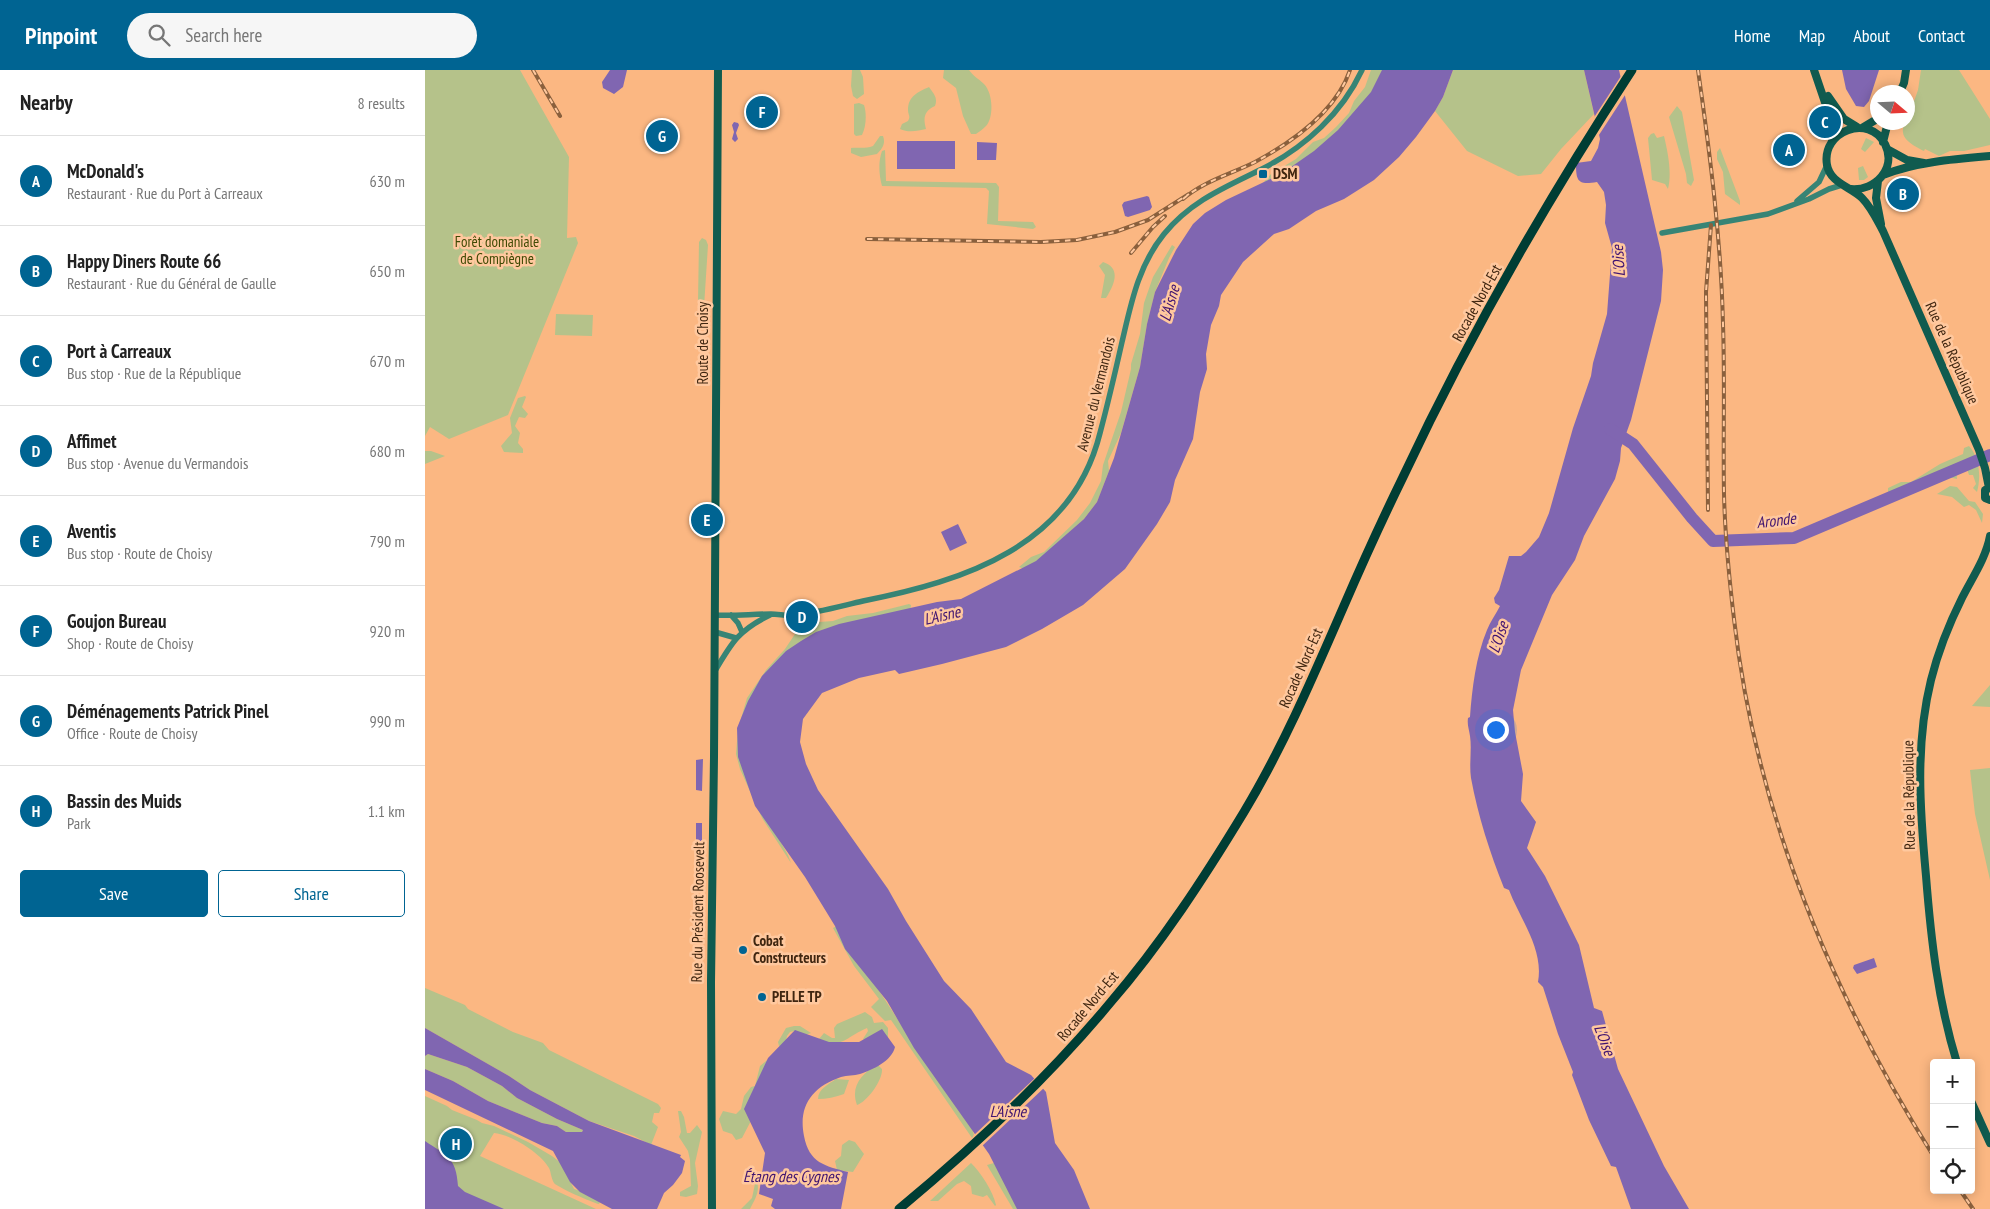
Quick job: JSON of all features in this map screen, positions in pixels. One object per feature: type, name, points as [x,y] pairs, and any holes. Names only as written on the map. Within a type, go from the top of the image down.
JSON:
[{"type":"main road","name":"Route de Choisy","points":[[715,615],[718,70]]},
{"type":"main road","name":"Rocade Nord-Est","points":[[899,1209],[988,1132],[1065,1055],[1112,1002],[1148,956],[1198,886],[1246,809],[1278,751],[1405,472],[1459,366],[1549,203],[1632,70]]},
{"type":"main road","points":[[1814,70],[1832,123],[1832,141]]},
{"type":"main road","points":[[1903,85],[1906,70]]},
{"type":"main road","points":[[1821,86],[1844,119],[1860,128],[1871,130],[1885,145],[1907,160],[1928,163]]},
{"type":"main road","points":[[1870,123],[1860,128],[1843,131],[1832,141],[1828,149],[1827,165],[1831,175],[1842,185],[1851,188],[1867,187],[1880,178],[1898,170],[1928,163],[1990,156]]},
{"type":"main road","points":[[1880,178],[1888,163],[1885,145],[1887,130]]},
{"type":"main road","name":"Rue de la République","points":[[1880,178],[1876,196],[1883,231]]},
{"type":"main road","name":"Rue de la République","points":[[1851,188],[1863,198],[1883,231],[1979,450],[1989,488],[1984,494],[1986,499],[1990,500]]},
{"type":"main road","name":"Rue de la République","points":[[1956,1059],[1941,1007],[1933,960],[1920,810],[1921,738],[1931,680],[1941,647],[1961,600],[1985,553],[1990,536]]},
{"type":"main road","name":"Rue du Président Roosevelt","points":[[712,1209],[711,982],[715,615]]},
{"type":"main road","points":[[1972,1104],[1990,1143]]},
{"type":"street","name":"Avenue du Vermandois","points":[[715,615],[794,615],[905,593],[967,574],[1028,541],[1049,524],[1078,488],[1091,464],[1100,435],[1135,288],[1146,262],[1163,236],[1197,203],[1275,161],[1298,146],[1329,120],[1345,102],[1362,70]]},
{"type":"street","points":[[1792,206],[1819,182],[1827,165]]},
{"type":"street","points":[[1662,233],[1768,214],[1809,199],[1829,188],[1842,185]]},
{"type":"street","points":[[715,673],[736,638],[753,624],[772,614]]},
{"type":"street","points":[[731,615],[738,623],[742,632]]},
{"type":"street","points":[[715,632],[736,638]]},
{"type":"green space","name":"Forêt domaniale de Compiègne","points":[[425,70],[520,70],[569,157],[567,238],[576,237],[578,243],[508,415],[449,439],[430,427],[425,436]]},
{"type":"green space","points":[[852,70],[860,70],[863,77],[864,94],[857,99],[853,96],[851,86]]},
{"type":"green space","points":[[944,70],[969,70],[987,88],[991,99],[989,122],[976,134],[971,134],[963,116],[956,88],[943,78]]},
{"type":"green space","points":[[1371,70],[1385,70],[1373,91],[1342,128],[1303,164],[1270,183],[1263,183],[1271,174],[1296,159],[1313,142],[1324,138],[1336,127],[1349,113],[1354,101],[1365,87]]},
{"type":"green space","points":[[1453,70],[1584,70],[1594,114],[1561,149],[1541,174],[1518,176],[1467,151],[1435,111],[1443,97]]},
{"type":"green space","points":[[1921,70],[1959,70],[1990,119],[1990,145],[1964,151],[1950,151],[1939,156],[1925,149],[1924,151],[1907,140],[1903,130],[1915,130],[1915,99]]},
{"type":"green space","points":[[929,87],[936,101],[935,106],[925,115],[926,129],[910,131],[900,129],[902,124],[909,119],[908,105],[912,98]]},
{"type":"green space","points":[[854,104],[864,105],[866,120],[862,135],[856,136],[854,134]]},
{"type":"green space","points":[[1677,106],[1682,112],[1694,180],[1691,186],[1687,183],[1669,117]]},
{"type":"green space","points":[[1654,133],[1657,138],[1664,136],[1670,170],[1668,189],[1665,184],[1652,180],[1648,138]]},
{"type":"green space","points":[[880,136],[883,136],[884,144],[877,154],[861,157],[851,153],[851,148],[873,146]]},
{"type":"green space","points":[[1866,138],[1874,142],[1865,152],[1861,149]]},
{"type":"green space","points":[[1720,148],[1740,205],[1725,194],[1723,172],[1717,159],[1717,152]]},
{"type":"green space","points":[[885,150],[886,181],[996,183],[999,187],[998,221],[1033,222],[1036,227],[1033,229],[987,224],[989,191],[986,188],[882,186],[879,164],[882,151]]},
{"type":"green space","points":[[1863,166],[1868,177],[1864,180],[1859,180],[1858,168]]},
{"type":"green space","points":[[702,238],[706,240],[708,245],[704,307],[700,306],[698,301],[699,242]]},
{"type":"green space","points":[[1172,245],[1175,247],[1155,292],[1147,324],[1140,367],[1121,433],[1108,461],[1109,471],[1097,502],[1084,519],[1027,570],[1019,567],[1031,557],[1044,552],[1077,520],[1090,503],[1101,481],[1103,465],[1121,412],[1131,364],[1140,334],[1144,303],[1153,277]]},
{"type":"green space","points":[[1103,262],[1113,268],[1115,277],[1112,288],[1106,298],[1101,298],[1105,275],[1099,266]]},
{"type":"green space","points":[[556,314],[593,315],[592,336],[555,335]]},
{"type":"green space","points":[[525,396],[522,407],[528,414],[525,418],[519,417],[515,426],[520,433],[518,443],[523,449],[523,453],[504,452],[501,446],[512,433],[510,418],[518,398]]},
{"type":"green space","points":[[1969,446],[1973,451],[1979,468],[1977,492],[1973,488],[1976,484],[1973,475],[1969,475],[1965,462],[1961,462],[1956,469],[1957,479],[1948,477],[1945,470],[1936,474],[1916,492],[1895,501],[1888,498],[1888,488],[1901,482],[1911,482],[1940,464],[1963,454],[1964,448]]},
{"type":"green space","points":[[425,451],[431,451],[445,456],[425,464]]},
{"type":"green space","points":[[1950,486],[1957,487],[1969,501],[1975,502],[1983,514],[1982,523],[1976,510],[1969,505],[1964,507],[1952,497],[1937,494]]},
{"type":"green space","points":[[911,605],[910,612],[825,632],[771,825],[791,863],[762,818],[740,769],[736,754],[738,729],[747,698],[766,670],[805,623],[833,621],[847,616],[873,613]]},
{"type":"green space","points":[[1990,685],[1990,707],[1972,706]]},
{"type":"green space","points":[[1990,768],[1990,880],[1975,814],[1970,770]]},
{"type":"green space","points":[[837,926],[928,1066],[969,1119],[974,1135],[972,1138],[891,1020],[885,1021],[871,1007],[879,999],[854,966],[833,928]]},
{"type":"green space","points":[[425,988],[465,1005],[468,1009],[513,1032],[543,1043],[549,1050],[658,1104],[661,1108],[659,1113],[654,1113],[652,1122],[658,1127],[651,1145],[634,1136],[589,1121],[530,1090],[425,1028]]},
{"type":"green space","points":[[865,1012],[872,1017],[874,1023],[883,1022],[888,1028],[888,1038],[867,1042],[863,1039],[868,1031],[867,1028],[841,1042],[820,1043],[819,1039],[824,1033],[835,1038],[834,1028],[837,1024]]},
{"type":"green space","points":[[800,1026],[811,1033],[802,1036],[794,1031],[790,1032],[785,1045],[779,1046],[778,1042],[786,1028]]},
{"type":"green space","points":[[428,1054],[467,1067],[502,1086],[517,1098],[583,1130],[582,1132],[566,1132],[557,1126],[542,1123],[488,1101],[453,1081],[425,1069],[425,1056]]},
{"type":"green space","points":[[771,1057],[754,1115],[742,1138],[736,1140],[732,1134],[723,1131],[719,1119],[723,1111],[736,1114],[741,1109],[744,1096],[751,1087],[755,1086],[760,1066]]},
{"type":"green space","points":[[877,1064],[882,1069],[880,1079],[870,1095],[857,1105],[855,1098],[856,1086],[862,1076]]},
{"type":"green space","points":[[836,1079],[849,1080],[844,1094],[818,1099],[820,1092]]},
{"type":"green space","points":[[425,1096],[452,1110],[494,1126],[528,1142],[552,1156],[561,1163],[574,1189],[599,1197],[601,1200],[599,1204],[575,1195],[554,1183],[549,1168],[539,1156],[525,1145],[501,1134],[494,1133],[480,1156],[596,1209],[425,1209]]},
{"type":"green space","points":[[678,1111],[681,1111],[684,1117],[687,1133],[690,1133],[697,1125],[702,1132],[695,1163],[698,1186],[697,1194],[686,1197],[680,1196],[680,1192],[691,1186],[690,1160],[688,1151],[679,1137],[681,1132]]},
{"type":"green space","points":[[849,1140],[855,1142],[864,1154],[853,1172],[837,1170],[835,1161],[841,1156],[842,1145]]},
{"type":"green space","points":[[971,1163],[983,1177],[995,1206],[987,1195],[983,1197],[972,1194],[971,1186],[964,1181],[957,1184],[938,1201],[930,1201]]},
{"type":"green space","points":[[994,1163],[1020,1209],[1013,1209],[987,1165]]},
{"type":"green space","points":[[756,1179],[758,1191],[754,1202],[750,1209],[741,1209],[752,1198]]},
{"type":"water","points":[[610,70],[627,70],[623,87],[614,94],[603,88],[602,82]]},
{"type":"water","name":"L'Aisne","points":[[1382,70],[1453,70],[1443,97],[1435,111],[1399,157],[1374,180],[1344,199],[1316,211],[1289,229],[1274,234],[1243,262],[1221,295],[1219,306],[1211,325],[1206,354],[1207,369],[1200,392],[1193,439],[1175,480],[1170,502],[1125,569],[1083,605],[1006,647],[899,674],[895,670],[859,678],[822,693],[803,719],[800,742],[806,764],[818,790],[888,889],[944,981],[971,1009],[1006,1062],[1031,1075],[1046,1092],[1055,1143],[1074,1170],[1090,1209],[1017,1209],[989,1154],[914,1048],[887,1001],[845,949],[835,926],[805,877],[755,806],[738,757],[737,728],[748,701],[762,676],[786,651],[801,641],[816,632],[839,624],[937,602],[961,599],[1036,561],[1084,519],[1097,502],[1114,458],[1140,367],[1147,324],[1155,292],[1176,250],[1193,224],[1205,213],[1226,200],[1281,174],[1314,151],[1338,130],[1371,92]]},
{"type":"water","name":"L'Oise","points":[[1584,70],[1619,70],[1661,252],[1663,270],[1661,301],[1631,420],[1621,448],[1615,479],[1584,536],[1575,560],[1552,595],[1521,670],[1513,710],[1523,774],[1521,801],[1536,822],[1527,848],[1545,876],[1579,945],[1594,1008],[1602,1011],[1618,1069],[1664,1166],[1689,1209],[1631,1209],[1616,1167],[1611,1166],[1589,1120],[1572,1075],[1573,1072],[1543,987],[1538,982],[1538,958],[1530,934],[1509,890],[1504,888],[1489,848],[1470,773],[1471,741],[1468,718],[1470,717],[1473,684],[1483,640],[1500,606],[1495,603],[1494,598],[1499,590],[1509,556],[1521,556],[1526,552],[1539,537],[1549,513],[1573,428],[1591,376],[1607,314],[1612,248],[1605,223],[1606,205],[1604,192],[1597,182],[1586,183],[1579,181],[1576,169],[1576,163],[1591,161],[1598,148],[1600,139]]},
{"type":"water","points":[[1842,70],[1879,70],[1874,85],[1870,85],[1870,98],[1864,107],[1856,106],[1846,89]]},
{"type":"water","points":[[734,122],[739,125],[736,133],[738,139],[735,142],[732,139],[734,132],[732,125]]},
{"type":"water","points":[[897,141],[955,141],[955,169],[897,169]]},
{"type":"water","points":[[977,142],[997,143],[996,160],[977,160]]},
{"type":"water","points":[[1147,196],[1152,207],[1150,210],[1128,217],[1125,216],[1122,205],[1124,202]]},
{"type":"water","points":[[958,524],[967,543],[950,551],[941,532]]},
{"type":"water","points":[[703,759],[702,791],[696,790],[696,760]]},
{"type":"water","points":[[696,823],[702,823],[702,860],[696,860]]},
{"type":"water","points":[[1874,958],[1877,967],[1857,974],[1853,968],[1854,965]]},
{"type":"water","points":[[425,1028],[530,1090],[589,1121],[681,1155],[680,1157],[685,1161],[682,1173],[664,1193],[657,1209],[612,1209],[580,1192],[570,1182],[553,1151],[425,1090],[425,1069],[453,1081],[488,1101],[542,1123],[557,1126],[566,1132],[582,1132],[583,1130],[517,1098],[502,1086],[467,1067],[428,1054],[425,1056]]},
{"type":"water","name":"Étang des Cygnes","points":[[882,1029],[895,1047],[890,1057],[870,1070],[858,1075],[841,1077],[822,1086],[809,1099],[805,1107],[803,1116],[804,1136],[810,1152],[819,1162],[848,1172],[841,1209],[775,1209],[771,1206],[773,1199],[759,1194],[765,1153],[744,1109],[768,1058],[795,1030],[829,1042],[859,1042]]},
{"type":"water","points":[[425,1141],[449,1158],[455,1169],[458,1186],[465,1192],[504,1209],[425,1209]]},
{"type":"pier","points":[[1623,73],[1627,92],[1597,138],[1593,119]]},
{"type":"pier","points":[[1036,1077],[1045,1087],[981,1147],[973,1136]]},
{"type":"waterway","name":"Aronde","points":[[1610,429],[1633,444],[1692,518],[1713,541],[1794,538],[1990,455]]},
{"type":"railway","points":[[533,70],[560,116]]},
{"type":"railway","points":[[1183,199],[1209,183],[1255,162],[1298,135],[1324,112],[1343,85],[1350,70]]},
{"type":"railway","points":[[1698,70],[1711,165],[1722,292],[1725,525],[1729,572],[1745,691],[1760,761],[1780,831],[1804,899],[1831,966],[1862,1031],[1930,1150]]},
{"type":"railway","points":[[867,239],[1041,242],[1077,240],[1115,232],[1148,220],[1189,194]]},
{"type":"railway","points":[[1131,253],[1165,216]]},
{"type":"railway","points":[[1708,510],[1706,292],[1711,225]]},
{"type":"railway","points":[[1963,1194],[1973,1209]]},
{"type":"place","name":"Goujon Bureau","points":[[762,112]]},
{"type":"place","name":"Port à Carreaux","points":[[1825,122]]},
{"type":"place","name":"Déménagements Patrick Pinel","points":[[662,136]]},
{"type":"place","name":"McDonald's","points":[[1789,150]]},
{"type":"place","name":"DSM","points":[[1263,174]]},
{"type":"place","name":"Happy Diners Route 66","points":[[1903,194]]},
{"type":"place","name":"Aventis","points":[[707,520]]},
{"type":"place","name":"Affimet","points":[[802,617]]},
{"type":"place","name":"Cobat Constructeurs","points":[[743,950]]},
{"type":"place","name":"PELLE TP","points":[[762,997]]},
{"type":"place","name":"Bassin des Muids","points":[[456,1144]]}]
